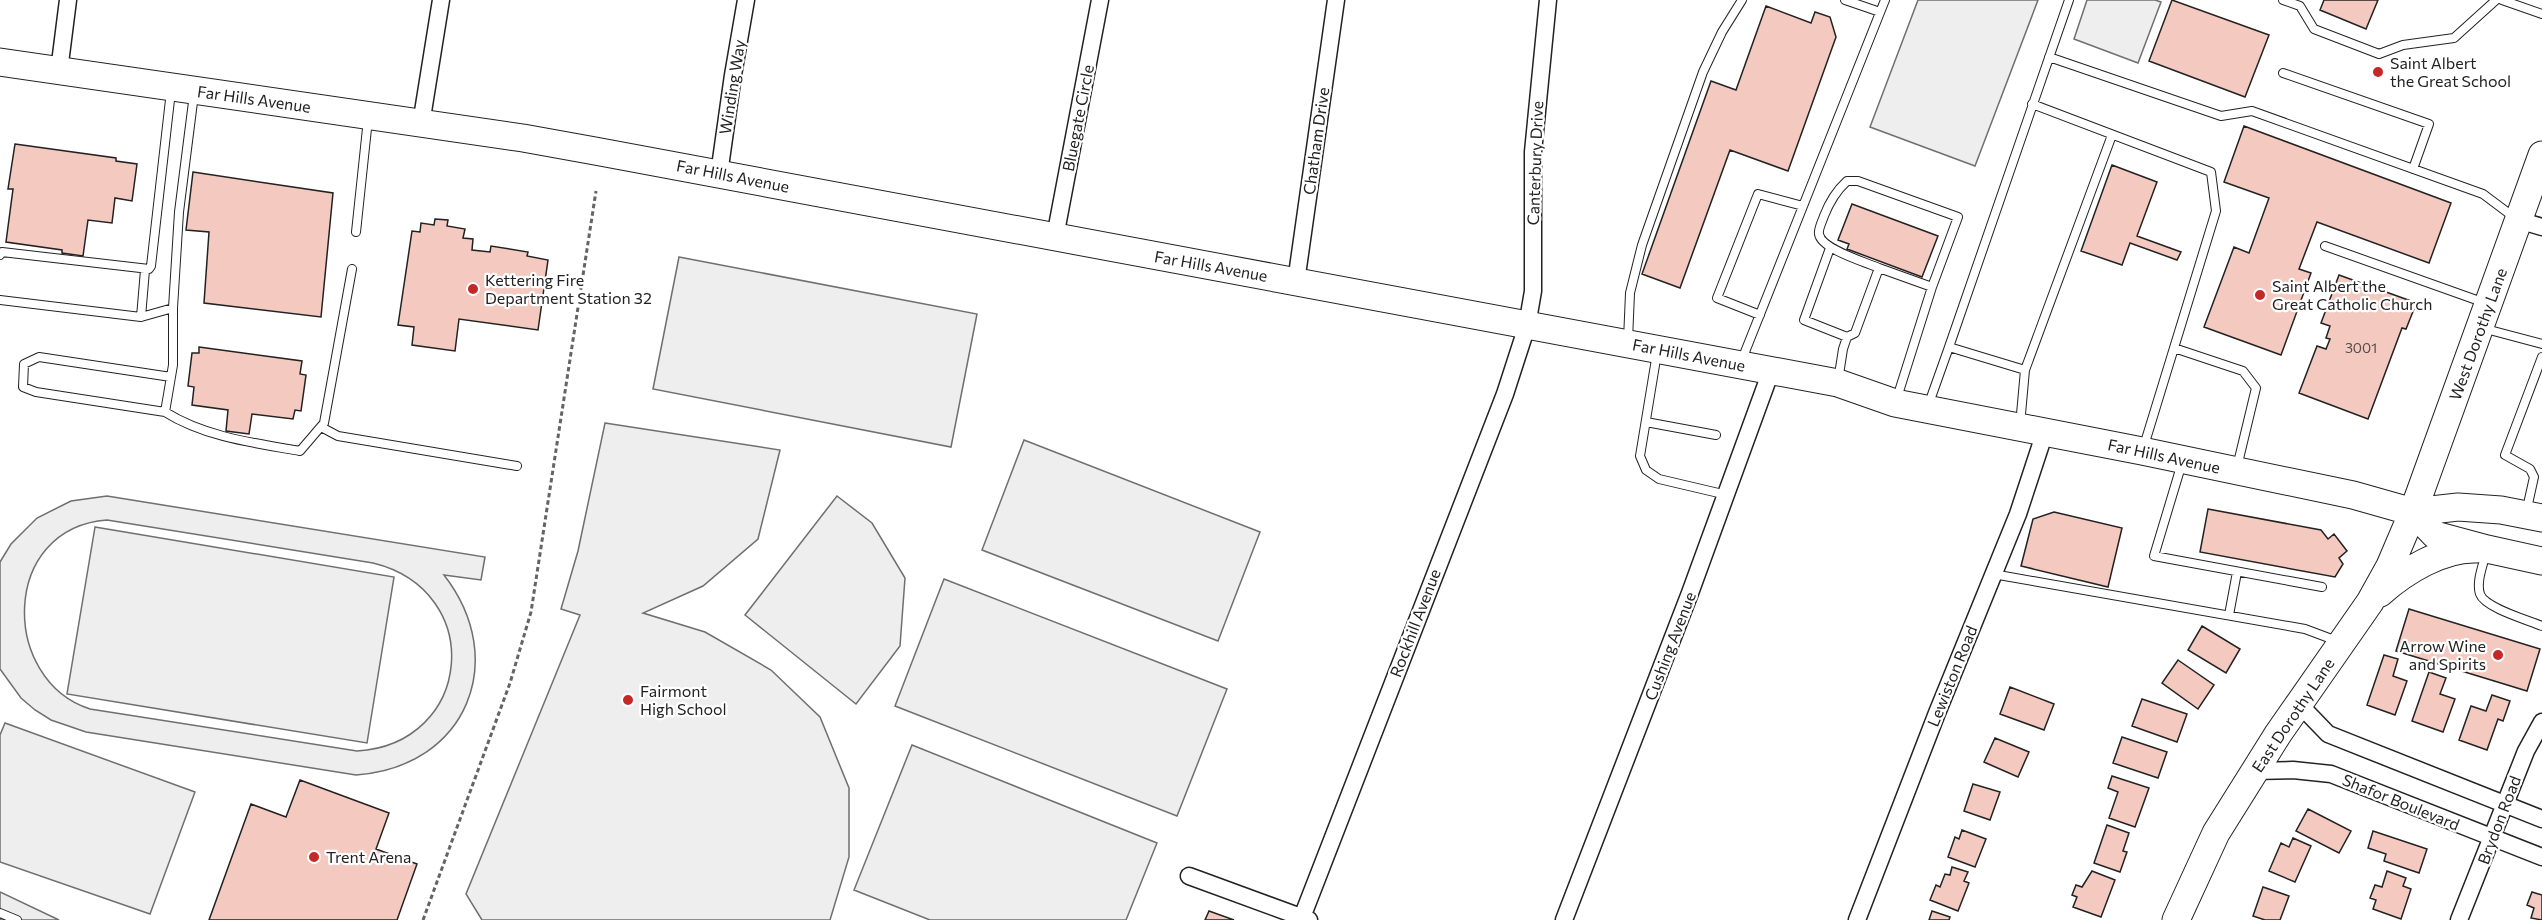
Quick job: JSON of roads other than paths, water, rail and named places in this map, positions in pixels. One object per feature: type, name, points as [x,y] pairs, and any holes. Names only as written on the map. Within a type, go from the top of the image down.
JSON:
[{"type":"main road","name":"Far Hills Avenue","points":[[0,62],[523,138],[1838,383],[1895,403],[2353,495],[2413,512],[2458,507],[2501,510],[2534,516]]},
{"type":"main road","name":"West Dorothy Lane","points":[[2413,512],[2484,316],[2530,223],[2540,164]]},
{"type":"main road","points":[[2413,512],[2435,535],[2542,561]]},
{"type":"main road","name":"East Dorothy Lane","points":[[2176,920],[2216,833],[2254,771],[2370,602],[2413,512]]},
{"type":"main road","points":[[2370,602],[2401,574],[2417,565],[2470,549],[2487,549]]},
{"type":"street","points":[[59,71],[68,0]]},
{"type":"street","points":[[421,124],[441,0]]},
{"type":"street","name":"Winding Way","points":[[719,174],[732,75],[747,0]]},
{"type":"street","name":"Bluegate Circle","points":[[1055,237],[1101,0]]},
{"type":"street","name":"Chatham Drive","points":[[1296,282],[1336,0]]},
{"type":"street","name":"Canterbury Drive","points":[[1527,326],[1533,291],[1533,152],[1548,0]]},
{"type":"street","name":"Rockhill Avenue","points":[[1304,919],[1505,394],[1527,326]]},
{"type":"street","name":"Cushing Avenue","points":[[1563,920],[1727,495],[1772,371]]},
{"type":"street","name":"Lewiston Road","points":[[1857,920],[2031,479],[2032,430]]},
{"type":"street","points":[[2300,705],[2328,734],[2542,819]]},
{"type":"street","name":"Brydon Road","points":[[2459,920],[2526,751],[2542,722]]},
{"type":"street","name":"Shafor Boulevard","points":[[2254,771],[2293,770],[2331,774],[2542,857]]},
{"type":"street","points":[[1190,876],[1304,919]]},
{"type":"lane","points":[[1628,344],[1630,293],[1642,245],[1703,72],[1722,33],[1742,0]]},
{"type":"lane","points":[[1845,0],[1880,12]]},
{"type":"lane","points":[[1740,365],[1885,0]]},
{"type":"lane","points":[[1926,409],[2069,0]]},
{"type":"lane","points":[[2283,0],[2302,3],[2314,29],[2379,54],[2403,45],[2454,38],[2496,0]]},
{"type":"lane","points":[[2502,0],[2542,14]]},
{"type":"lane","points":[[2049,57],[2221,117],[2252,111],[2483,194],[2530,223]]},
{"type":"lane","points":[[2283,73],[2429,124],[2413,169]]},
{"type":"lane","points":[[0,255],[2,252],[145,270],[152,266],[183,89]]},
{"type":"lane","points":[[165,412],[173,365],[173,308],[183,89]]},
{"type":"lane","points":[[2032,104],[2211,172],[2216,211],[2142,451]]},
{"type":"lane","points":[[356,232],[369,116]]},
{"type":"lane","points":[[2032,430],[2025,370],[2112,135]]},
{"type":"lane","points":[[1895,403],[1932,286],[1958,217],[1858,181],[1847,181],[1827,207],[1818,232],[1821,241],[1830,248],[1879,268],[1932,286]]},
{"type":"lane","points":[[1760,315],[1717,298],[1758,194],[1803,206]]},
{"type":"lane","points":[[2325,246],[2542,344]]},
{"type":"lane","points":[[1830,248],[1804,320],[1847,337]]},
{"type":"lane","points":[[1838,383],[1847,337],[1855,333],[1879,268]]},
{"type":"lane","points":[[171,376],[39,357],[24,364],[23,387],[36,392],[165,412],[187,425],[241,441],[300,451],[324,423],[352,269]]},
{"type":"lane","points":[[141,317],[145,270]]},
{"type":"lane","points":[[0,300],[141,317],[173,308]]},
{"type":"lane","points":[[1949,347],[2025,370]]},
{"type":"lane","points":[[2174,348],[2242,370],[2256,388],[2236,471]]},
{"type":"lane","points":[[1658,349],[1640,456],[1646,470],[1659,479],[1727,495]]},
{"type":"lane","points":[[2534,516],[2534,477],[2530,468],[2505,455],[2542,357]]},
{"type":"lane","points":[[1646,422],[1716,435]]},
{"type":"lane","points":[[321,427],[338,436],[517,466]]},
{"type":"lane","points":[[2183,460],[2154,556],[2322,587]]},
{"type":"lane","points":[[2487,549],[2479,584],[2480,595],[2486,603],[2542,626]]},
{"type":"lane","points":[[2229,615],[2237,572]]},
{"type":"lane","points":[[1993,574],[2305,629],[2342,644]]},
{"type":"lane","points":[[0,913],[17,920]]},
{"type":"place","name":"Saint Albert the Great School","points":[[2378,72]]},
{"type":"place","name":"Kettering Fire Department Station 32","points":[[473,289]]},
{"type":"place","name":"Saint Albert the Great Catholic Church","points":[[2260,295]]},
{"type":"place","name":"Arrow Wine and Spirits","points":[[2498,655]]},
{"type":"place","name":"Fairmont High School","points":[[628,700]]},
{"type":"place","name":"Trent Arena","points":[[314,857]]}]
